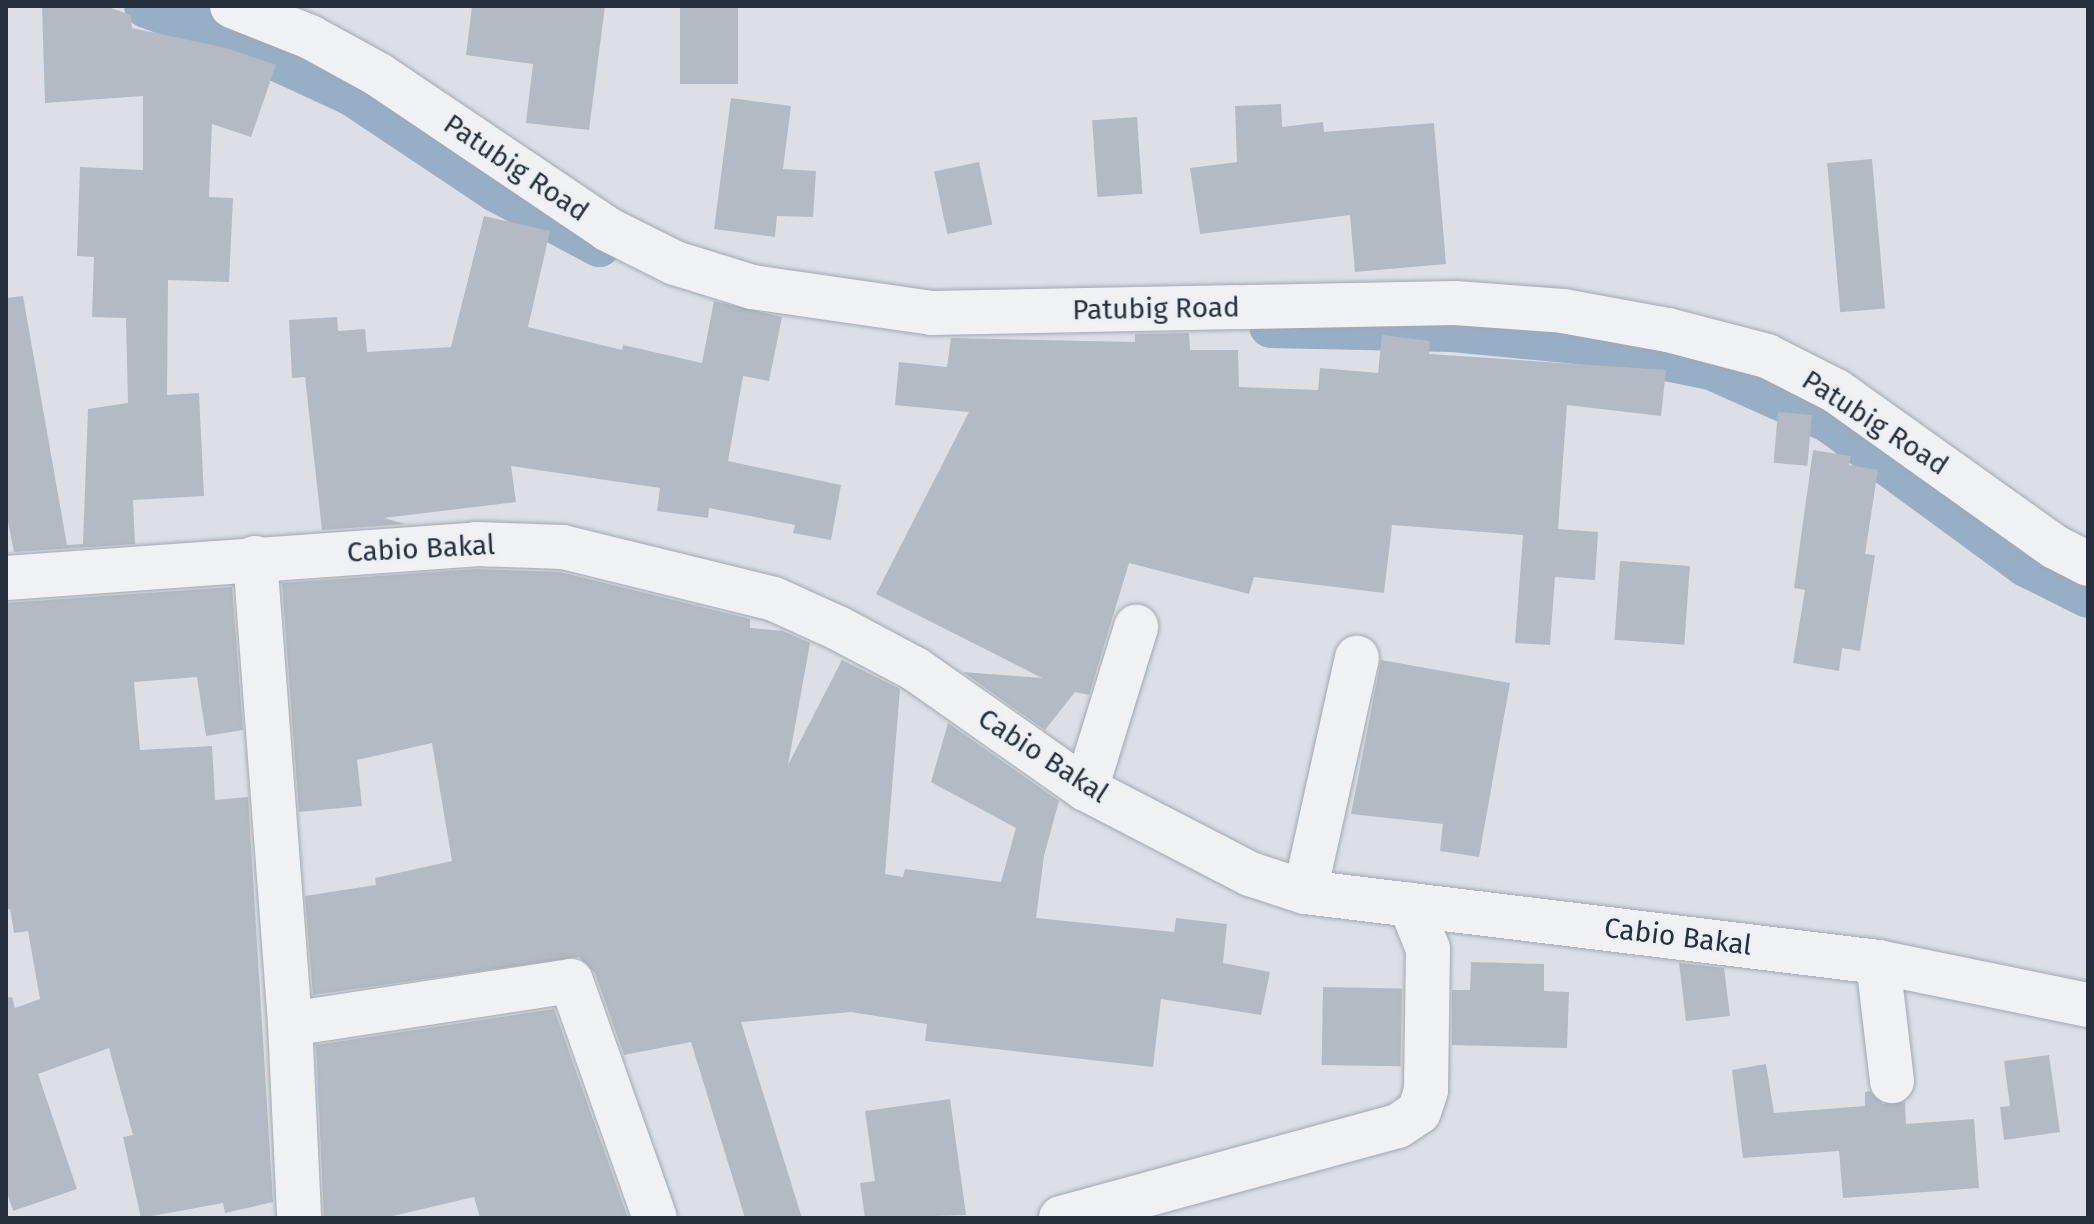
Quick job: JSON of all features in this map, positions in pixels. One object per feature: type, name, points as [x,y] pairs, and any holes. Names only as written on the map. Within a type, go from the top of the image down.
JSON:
[{"type":"street","name":"Patubig Road","points":[[232,6],[310,37],[379,75],[607,229],[675,263],[752,287],[932,313],[1455,303],[1563,311],[1668,330],[1767,356],[1836,391],[2055,547],[2088,564]]},
{"type":"street","name":"Cabio Bakal","points":[[6,578],[476,544],[563,547],[774,599],[915,669],[1086,789],[1250,874],[1305,892],[1878,962],[2088,1005]]},
{"type":"street","points":[[255,558],[290,1024],[299,1218]]},
{"type":"street","points":[[1086,789],[1136,627]]},
{"type":"street","points":[[1305,892],[1357,658]]},
{"type":"street","points":[[1061,1218],[1193,1200],[1398,1126],[1419,1112],[1426,1090],[1428,949],[1410,904]]},
{"type":"street","points":[[1878,962],[1892,1081]]},
{"type":"street","points":[[290,1024],[571,981],[655,1218]]},
{"type":"building","points":[[42,6],[105,6],[131,15],[132,28],[226,48],[276,65],[251,137],[212,124],[209,197],[233,198],[229,282],[168,280],[167,395],[199,393],[204,496],[133,500],[135,544],[14,552],[6,512],[6,298],[23,296],[67,545],[83,544],[88,409],[128,403],[126,318],[92,317],[94,257],[77,256],[80,167],[143,170],[143,96],[45,103]]},
{"type":"building","points":[[472,6],[605,6],[589,130],[526,123],[533,64],[466,55]]},
{"type":"building","points":[[680,6],[738,6],[738,84],[680,84]]},
{"type":"building","points":[[731,98],[791,106],[783,169],[816,171],[813,217],[777,216],[775,237],[714,229]]},
{"type":"building","points":[[1281,104],[1282,127],[1323,122],[1324,132],[1434,123],[1446,264],[1355,272],[1350,215],[1200,234],[1190,168],[1237,162],[1235,106]]},
{"type":"building","points":[[1137,117],[1142,194],[1097,197],[1092,120]]},
{"type":"building","points":[[1872,159],[1885,308],[1840,312],[1827,163]]},
{"type":"building","points":[[979,162],[992,225],[947,234],[934,172]]},
{"type":"building","points":[[484,216],[550,231],[528,327],[622,350],[623,345],[702,363],[714,301],[782,317],[769,381],[743,376],[728,461],[841,485],[831,540],[793,533],[795,525],[709,508],[708,518],[657,511],[660,488],[511,466],[516,502],[384,518],[406,524],[322,530],[305,377],[292,378],[289,320],[337,317],[338,331],[365,329],[367,352],[451,347]]},
{"type":"building","points":[[1189,333],[1190,350],[1238,350],[1239,387],[1318,390],[1320,368],[1378,373],[1382,335],[1430,341],[1429,354],[1666,370],[1661,416],[1567,405],[1558,529],[1598,532],[1595,580],[1555,577],[1550,645],[1515,643],[1523,535],[1392,525],[1384,593],[1254,577],[1249,594],[1129,563],[1089,695],[1075,692],[1045,730],[963,672],[1042,678],[876,594],[969,412],[895,405],[899,362],[947,367],[951,338],[1135,342],[1135,334]]},
{"type":"building","points":[[1778,412],[1812,415],[1807,466],[1774,463]]},
{"type":"building","points":[[1813,450],[1851,456],[1849,465],[1878,470],[1865,554],[1875,555],[1860,651],[1842,648],[1839,671],[1793,663],[1805,590],[1794,588]]},
{"type":"building","points":[[1620,561],[1690,566],[1684,645],[1614,640]]},
{"type":"building","points":[[476,569],[560,572],[750,619],[750,628],[783,631],[810,643],[788,765],[842,660],[900,689],[885,874],[903,877],[905,869],[1001,882],[1016,828],[931,782],[948,723],[1059,801],[1044,856],[1036,918],[1174,932],[1176,918],[1227,924],[1223,963],[1270,972],[1261,1015],[1161,999],[1153,1067],[925,1041],[927,1024],[851,1012],[741,1022],[802,1218],[745,1218],[691,1042],[624,1055],[595,973],[579,957],[313,995],[305,896],[376,885],[375,878],[452,861],[432,743],[357,760],[362,806],[299,812],[282,583]]},
{"type":"building","points":[[232,587],[243,730],[206,736],[197,677],[134,682],[140,750],[212,746],[215,800],[248,797],[273,1202],[225,1213],[223,1203],[141,1218],[123,1137],[133,1135],[109,1048],[38,1074],[77,1189],[13,1211],[6,1189],[6,998],[12,997],[15,1008],[40,999],[28,931],[14,933],[10,909],[6,910],[6,603]]},
{"type":"building","points":[[1381,660],[1510,683],[1479,857],[1440,851],[1443,824],[1351,814]]},
{"type":"building","points":[[1471,962],[1544,964],[1544,991],[1569,992],[1567,1048],[1452,1045],[1452,990],[1470,990]]},
{"type":"building","points":[[1679,963],[1724,968],[1730,1016],[1686,1021]]},
{"type":"building","points":[[1323,987],[1402,988],[1401,1066],[1322,1065]]},
{"type":"building","points":[[554,1009],[628,1218],[480,1218],[474,1197],[384,1218],[324,1218],[316,1045]]},
{"type":"building","points":[[2049,1055],[2060,1132],[2004,1140],[2000,1107],[2010,1106],[2004,1061]]},
{"type":"building","points":[[1766,1064],[1774,1113],[1865,1106],[1865,1092],[1870,1091],[1883,1104],[1905,1102],[1906,1124],[1974,1119],[1979,1188],[1843,1198],[1839,1151],[1743,1158],[1732,1070]]},
{"type":"building","points":[[950,1099],[966,1215],[865,1218],[860,1183],[875,1181],[865,1111]]},
{"type":"waterway","points":[[146,6],[213,30],[352,94],[496,190],[599,245]]},
{"type":"waterway","points":[[1271,326],[1453,330],[1585,343],[1711,368],[1828,420],[2026,565],[2088,596]]}]
